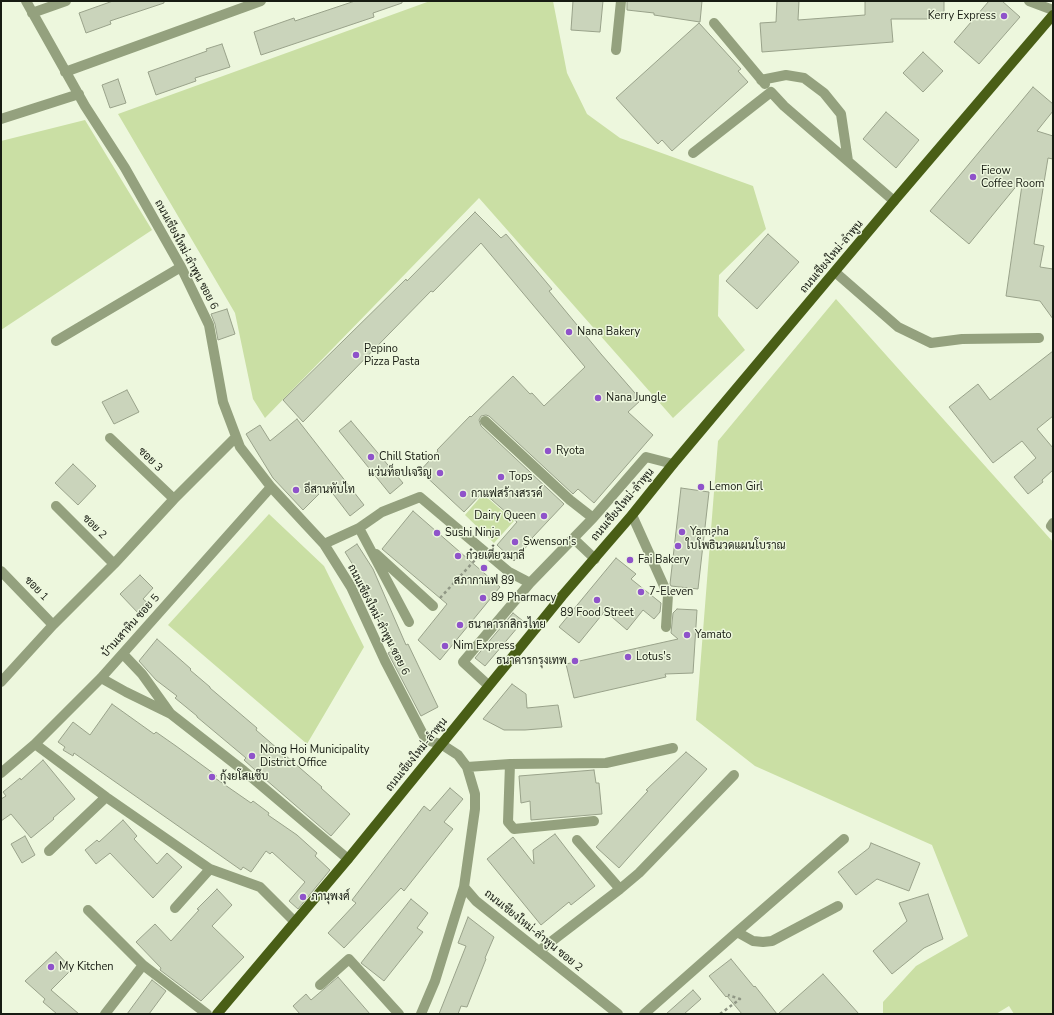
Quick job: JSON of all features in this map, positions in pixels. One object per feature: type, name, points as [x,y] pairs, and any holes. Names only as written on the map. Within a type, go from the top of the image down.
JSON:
[{"type":"main road","name":"ถนนเชียงใหม่-ลำพูน","points":[[217,1014],[348,859],[488,685],[562,596],[632,515],[894,201],[1053,15]]},
{"type":"street","name":"ถนนเชียงใหม่-ลำพูน ซอย 6","points":[[26,1],[65,72],[125,168],[181,267],[209,325],[223,402],[240,447],[271,487],[324,544],[351,587],[385,660],[426,740],[441,744]]},
{"type":"street","points":[[32,13],[66,1]]},
{"type":"street","points":[[65,72],[261,1]]},
{"type":"street","points":[[616,50],[621,1]]},
{"type":"street","points":[[1029,1],[1053,10]]},
{"type":"street","points":[[714,23],[784,106],[894,201]]},
{"type":"street","points":[[762,80],[786,75],[804,78],[824,93],[842,114],[848,161]]},
{"type":"street","points":[[693,153],[771,92]]},
{"type":"street","points":[[1,119],[79,94]]},
{"type":"street","points":[[56,341],[181,267]]},
{"type":"street","points":[[835,272],[898,327],[931,343],[962,339],[1039,338]]},
{"type":"street","points":[[485,421],[570,500],[593,518]]},
{"type":"street","points":[[1,682],[53,625],[236,437]]},
{"type":"street","name":"ซอย 3","points":[[110,438],[174,499]]},
{"type":"street","points":[[488,685],[463,662],[530,583],[574,539],[646,457],[673,464]]},
{"type":"street","name":"บ้านเสาหิน ซอย 5","points":[[1,773],[34,744],[101,678],[271,487]]},
{"type":"street","points":[[324,544],[359,528],[382,512],[420,497],[509,572],[530,583]]},
{"type":"street","name":"ซอย 2","points":[[56,506],[114,564]]},
{"type":"street","points":[[632,515],[668,595],[666,627]]},
{"type":"street","points":[[1053,524],[1051,526],[1053,528]]},
{"type":"street","points":[[359,528],[409,622]]},
{"type":"street","points":[[574,539],[595,559]]},
{"type":"street","points":[[370,549],[433,606]]},
{"type":"street","name":"ซอย 1","points":[[1,571],[53,625]]},
{"type":"street","points":[[123,654],[142,674],[170,714]]},
{"type":"street","points":[[101,678],[170,714],[244,771],[348,859]]},
{"type":"street","points":[[34,744],[106,797],[210,869],[260,887],[295,922]]},
{"type":"street","points":[[421,1014],[435,981],[464,887],[475,809],[475,794],[467,766],[458,755],[441,744]]},
{"type":"street","points":[[467,766],[606,763],[673,748]]},
{"type":"street","points":[[510,764],[508,822],[514,828],[594,821]]},
{"type":"street","points":[[539,951],[639,873],[734,775]]},
{"type":"street","points":[[49,852],[106,797]]},
{"type":"street","points":[[644,1014],[844,839]]},
{"type":"street","points":[[577,840],[620,889]]},
{"type":"street","points":[[175,908],[210,869]]},
{"type":"street","name":"ถนนเชียงใหม่-ลำพูน ซอย 2","points":[[464,887],[476,901],[618,1014]]},
{"type":"street","points":[[737,932],[753,941],[772,941],[838,906]]},
{"type":"street","points":[[88,910],[143,965],[206,1014]]},
{"type":"street","points":[[320,984],[349,959],[399,1014]]},
{"type":"street","points":[[105,1014],[143,965]]},
{"type":"street","points":[[601,1014],[606,1005]]},
{"type":"path","points":[[433,606],[484,550]]},
{"type":"path","points":[[720,1014],[740,999],[728,995]]},
{"type":"green space","points":[[430,1],[553,1],[567,73],[587,114],[620,138],[753,186],[766,229],[719,275],[718,316],[745,350],[673,418],[479,198],[265,418],[253,399],[235,313],[118,114]]},
{"type":"green space","points":[[85,120],[152,230],[1,330],[1,141]]},
{"type":"green space","points":[[836,299],[1053,542],[1053,1014],[1014,1014],[1009,1006],[996,1014],[883,1014],[883,1002],[916,966],[968,936],[932,845],[755,766],[696,720],[718,441]]},
{"type":"green space","points":[[483,494],[514,521],[494,543],[465,515]]},
{"type":"green space","points":[[269,514],[324,566],[364,647],[307,744],[168,625]]},
{"type":"building","points":[[113,1],[164,1],[164,3],[110,21],[111,24],[86,33],[79,13]]},
{"type":"building","points":[[355,1],[402,1],[402,3],[373,13],[374,17],[261,55],[254,32],[294,18],[295,21]]},
{"type":"building","points":[[573,1],[603,1],[600,32],[571,30]]},
{"type":"building","points":[[627,1],[702,1],[700,22],[654,15],[654,13],[627,10]]},
{"type":"building","points":[[777,1],[799,1],[798,20],[865,15],[865,1],[944,1],[944,19],[891,19],[893,42],[762,52],[760,23],[776,22]]},
{"type":"building","points":[[989,1],[1002,1],[1020,17],[979,64],[954,42]]},
{"type":"building","points":[[699,23],[741,69],[738,71],[748,82],[672,151],[662,140],[658,144],[616,98]]},
{"type":"building","points":[[222,44],[230,67],[195,78],[196,81],[156,95],[148,72],[207,51],[206,49]]},
{"type":"building","points":[[923,52],[943,71],[923,92],[903,73]]},
{"type":"building","points":[[118,79],[126,103],[110,108],[102,85]]},
{"type":"building","points":[[1033,87],[1053,104],[1053,111],[1037,131],[1053,136],[1053,159],[1048,158],[1034,244],[1044,246],[1040,267],[1053,269],[1053,319],[1040,301],[1006,296],[1023,178],[969,244],[930,211]]},
{"type":"building","points":[[886,112],[919,140],[896,168],[863,139]]},
{"type":"building","points":[[475,212],[501,238],[506,234],[552,289],[549,291],[641,400],[628,412],[653,435],[594,503],[578,489],[573,494],[489,416],[481,416],[479,420],[481,426],[564,504],[532,538],[533,539],[514,561],[497,545],[517,522],[483,492],[464,512],[420,471],[438,451],[437,450],[470,416],[471,417],[513,376],[544,406],[585,367],[481,243],[433,292],[431,291],[303,422],[283,400],[406,279],[407,281]]},
{"type":"building","points":[[768,234],[799,262],[757,309],[726,281]]},
{"type":"building","points":[[227,309],[235,334],[218,340],[215,324],[211,314]]},
{"type":"building","points":[[1053,351],[1053,416],[1037,429],[1053,448],[1053,470],[1042,480],[1043,482],[1028,494],[1014,477],[1036,458],[1022,441],[993,463],[949,407],[978,384],[990,400]]},
{"type":"building","points":[[127,390],[139,412],[114,424],[102,402]]},
{"type":"building","points":[[297,419],[364,505],[350,516],[327,486],[303,510],[273,478],[246,434],[260,425],[270,441]]},
{"type":"building","name":"Chill Station","points":[[351,421],[403,483],[390,494],[339,431]]},
{"type":"building","points":[[73,464],[96,486],[78,505],[55,483]]},
{"type":"building","points":[[681,488],[709,492],[698,589],[671,586],[670,584]]},
{"type":"building","points":[[413,511],[500,587],[440,660],[418,640],[447,604],[382,549]]},
{"type":"building","points":[[357,544],[373,569],[406,645],[408,644],[438,707],[421,716],[388,653],[392,651],[362,584],[364,583],[345,552]]},
{"type":"building","name":"89 Food Street","points":[[616,558],[636,574],[631,579],[661,603],[660,612],[654,619],[643,610],[627,630],[605,611],[579,643],[559,627]]},
{"type":"building","points":[[140,575],[153,588],[143,599],[149,604],[139,614],[120,594]]},
{"type":"building","points":[[677,609],[697,610],[693,673],[665,674],[666,677],[574,698],[566,664],[678,639],[671,633],[673,613]]},
{"type":"building","points":[[513,613],[523,621],[485,666],[475,658]]},
{"type":"building","points":[[157,639],[210,688],[257,728],[256,730],[322,787],[321,788],[350,814],[331,836],[244,760],[246,758],[175,698],[177,696],[156,680],[139,661]]},
{"type":"building","points":[[512,684],[526,694],[527,708],[558,705],[562,727],[504,730],[483,719]]},
{"type":"building","points":[[112,704],[154,734],[156,732],[176,746],[217,776],[215,778],[251,803],[253,801],[269,813],[268,815],[297,835],[317,853],[315,856],[330,870],[298,909],[289,901],[305,882],[272,852],[270,854],[266,851],[251,872],[243,867],[241,870],[74,753],[73,756],[63,750],[65,747],[58,742],[73,722],[90,735]]},
{"type":"building","points":[[686,752],[707,769],[619,868],[596,847],[648,791],[646,790]]},
{"type":"building","points":[[43,760],[75,799],[31,838],[11,814],[1,821],[1,799],[6,796],[3,792],[20,778],[21,780]]},
{"type":"building","points":[[594,770],[596,783],[599,783],[602,814],[531,820],[530,801],[521,803],[519,776]]},
{"type":"building","points":[[450,788],[463,799],[444,822],[453,829],[404,891],[401,888],[344,948],[328,933],[356,903],[352,900],[424,806],[430,811]]},
{"type":"building","points":[[123,820],[137,836],[134,839],[157,864],[167,853],[182,867],[153,898],[110,853],[96,864],[85,850],[97,840],[99,842]]},
{"type":"building","points":[[555,834],[595,886],[571,905],[569,902],[541,925],[487,859],[513,837],[534,864],[533,850]]},
{"type":"building","points":[[25,836],[35,855],[22,863],[11,844]]},
{"type":"building","points":[[871,843],[920,863],[909,891],[877,879],[856,895],[838,872],[869,848]]},
{"type":"building","points":[[217,889],[232,905],[212,926],[244,957],[201,1001],[160,970],[161,968],[136,942],[155,924],[171,941],[199,910],[197,909]]},
{"type":"building","points":[[928,894],[943,939],[924,948],[892,974],[873,951],[907,921],[899,903]]},
{"type":"building","points":[[411,899],[428,913],[417,928],[423,932],[384,981],[361,963]]},
{"type":"building","points":[[468,917],[494,937],[467,1007],[461,1006],[458,1014],[439,1014],[466,946],[458,943]]},
{"type":"building","points":[[56,952],[72,969],[51,990],[79,1014],[57,1014],[43,1002],[45,999],[25,981]]},
{"type":"building","points":[[731,959],[777,1014],[742,1014],[727,996],[726,997],[709,976]]},
{"type":"building","points":[[823,974],[859,1014],[778,1014]]},
{"type":"building","points":[[338,977],[370,1014],[300,1014],[293,1006],[306,994],[311,1000]]},
{"type":"building","points":[[152,980],[166,991],[149,1014],[127,1014]]},
{"type":"building","points":[[693,990],[701,999],[684,1014],[666,1014]]},
{"type":"place","name":"Kerry Express","points":[[1004,16]]},
{"type":"place","name":"Fieow Coffee Room","points":[[973,177]]},
{"type":"place","name":"Nana Bakery","points":[[569,332]]},
{"type":"place","name":"Pepino Pizza Pasta","points":[[356,355]]},
{"type":"place","name":"Nana Jungle","points":[[598,398]]},
{"type":"place","name":"Ryota","points":[[548,451]]},
{"type":"place","name":"Chill Station","points":[[371,457]]},
{"type":"place","name":"แว่นท็อปเจริญ","points":[[440,473]]},
{"type":"place","name":"Tops","points":[[501,477]]},
{"type":"place","name":"Lemon Girl","points":[[701,487]]},
{"type":"place","name":"อีสานทับไท","points":[[296,490]]},
{"type":"place","name":"กาแฟสร้างสรรค์","points":[[463,494]]},
{"type":"place","name":"Dairy Queen","points":[[544,516]]},
{"type":"place","name":"Yamaha","points":[[682,532]]},
{"type":"place","name":"Sushi Ninja","points":[[437,533]]},
{"type":"place","name":"Swenson's","points":[[515,542]]},
{"type":"place","name":"ใบโพธิ์นวดแผนโบราณ","points":[[678,546]]},
{"type":"place","name":"ก๋วยเตี๋ยวมาลี","points":[[458,556]]},
{"type":"place","name":"Fai Bakery","points":[[630,560]]},
{"type":"place","name":"สภากาแฟ 89","points":[[484,568]]},
{"type":"place","name":"7-Eleven","points":[[641,592]]},
{"type":"place","name":"89 Pharmacy","points":[[483,598]]},
{"type":"place","name":"89 Food Street","points":[[597,600]]},
{"type":"place","name":"ธนาคารกสิกรไทย","points":[[460,625]]},
{"type":"place","name":"Yamato","points":[[687,635]]},
{"type":"place","name":"Nim Express","points":[[445,646]]},
{"type":"place","name":"Lotus's","points":[[628,657]]},
{"type":"place","name":"ธนาคารกรุงเทพ","points":[[575,661]]},
{"type":"place","name":"Nong Hoi Municipality District Office","points":[[252,756]]},
{"type":"place","name":"กุ้งยโสแซ๊บ","points":[[212,777]]},
{"type":"place","name":"ภานุพงศ์","points":[[303,897]]},
{"type":"place","name":"My Kitchen","points":[[51,967]]}]
